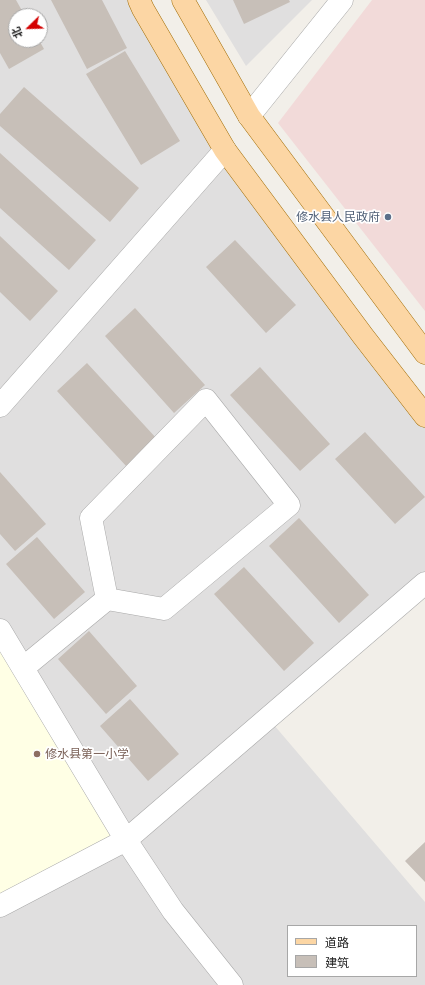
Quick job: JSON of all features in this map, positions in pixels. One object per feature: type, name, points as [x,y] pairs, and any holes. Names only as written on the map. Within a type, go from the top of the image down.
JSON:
[{"type":"main road","points":[[139,0],[142,10],[225,150],[363,336],[425,416]]},
{"type":"main road","points":[[183,0],[249,116],[425,353]]},
{"type":"street","points":[[249,116],[342,0]]},
{"type":"street","points":[[0,406],[225,150]]},
{"type":"street","points":[[23,668],[107,599],[164,609],[289,505],[206,400],[91,518],[107,599]]},
{"type":"street","points":[[0,906],[126,840],[425,583]]},
{"type":"street","points":[[0,630],[126,840],[173,911],[232,985]]},
{"type":"shaded area","points":[[0,0],[139,0],[225,150],[425,413],[425,583],[268,718],[425,902],[425,985],[0,985]]},
{"type":"shaded area","points":[[206,0],[312,0],[246,66]]},
{"type":"shaded area","name":"修水县人民政府","points":[[372,0],[425,0],[425,311],[278,123]]},
{"type":"shaded area","name":"修水县第一小学","points":[[0,630],[126,840],[0,906]]},
{"type":"building","points":[[0,0],[16,0],[20,8],[8,8],[8,48],[44,49],[9,69],[0,53]]},
{"type":"building","points":[[51,0],[102,0],[127,48],[87,69]]},
{"type":"building","points":[[233,0],[289,0],[290,2],[244,24]]},
{"type":"building","points":[[125,51],[180,141],[141,165],[86,74]]},
{"type":"building","points":[[24,87],[139,188],[110,222],[0,126],[0,114]]},
{"type":"building","points":[[0,153],[96,240],[69,270],[0,208]]},
{"type":"building","points":[[0,236],[58,291],[30,321],[0,292]]},
{"type":"building","points":[[235,240],[296,305],[266,333],[206,267]]},
{"type":"building","points":[[135,308],[205,385],[174,413],[105,336]]},
{"type":"building","points":[[87,363],[157,439],[127,467],[57,391]]},
{"type":"building","points":[[260,367],[330,444],[300,471],[230,395]]},
{"type":"building","points":[[365,432],[425,497],[395,524],[335,459]]},
{"type":"building","points":[[0,472],[46,524],[15,551],[0,534]]},
{"type":"building","points":[[299,518],[369,595],[339,623],[269,546]]},
{"type":"building","points":[[37,537],[85,592],[54,619],[6,564]]},
{"type":"building","points":[[244,567],[314,643],[284,671],[214,594]]},
{"type":"building","points":[[89,631],[137,686],[106,714],[58,659]]},
{"type":"building","points":[[130,699],[179,754],[148,781],[100,726]]},
{"type":"building","points":[[425,842],[425,882],[405,861]]},
{"type":"place","name":"修水县人民政府","points":[[388,217]]},
{"type":"place","name":"修水县第一小学","points":[[37,754]]}]
